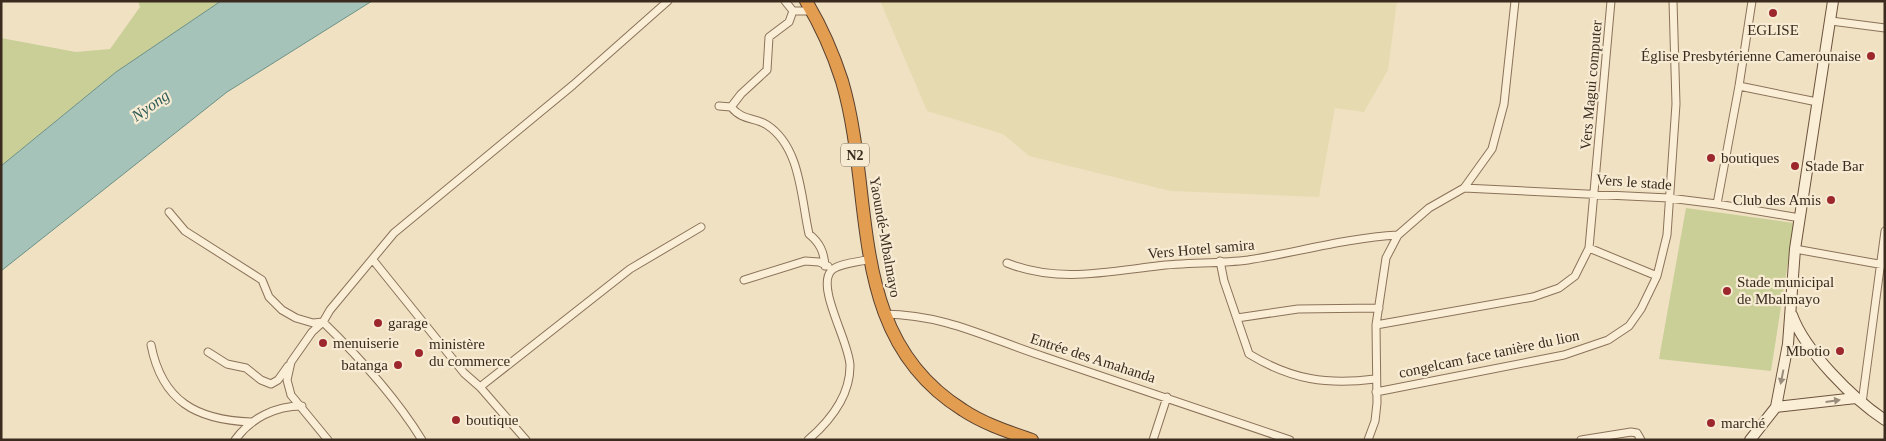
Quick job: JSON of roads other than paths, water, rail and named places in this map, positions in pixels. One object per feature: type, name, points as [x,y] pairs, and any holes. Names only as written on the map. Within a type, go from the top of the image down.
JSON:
[{"type":"highway","name":"Yaoundé-Mbalmayo","points":[[809,6],[829,45],[842,82],[871,259],[884,314],[893,337],[905,356],[940,393],[963,410],[989,424],[1032,440]]},
{"type":"street","points":[[208,352],[227,364],[246,368],[261,380],[271,384],[278,380],[312,332],[323,322],[330,310],[394,233],[573,85],[668,1]]},
{"type":"street","points":[[785,1],[792,11]]},
{"type":"street","points":[[1368,440],[1375,421],[1376,325],[1386,258],[1398,235],[1429,208],[1464,188],[1488,157],[1496,137],[1504,104],[1515,1]]},
{"type":"street","name":"Vers Magui computer","points":[[1589,248],[1611,1]]},
{"type":"street","name":"congelcam face tanière du lion","points":[[1376,392],[1564,355],[1608,340],[1629,326],[1641,309],[1657,276],[1667,235],[1676,104],[1673,1]]},
{"type":"street","points":[[1717,204],[1739,86],[1752,1]]},
{"type":"street","points":[[1750,440],[1776,407],[1792,313],[1795,250],[1834,1]]},
{"type":"street","points":[[792,11],[809,6]]},
{"type":"street","points":[[731,106],[767,70],[769,37],[789,22],[792,11]]},
{"type":"street","points":[[1831,21],[1885,28]]},
{"type":"street","points":[[1739,86],[1817,102]]},
{"type":"street","points":[[719,106],[731,106]]},
{"type":"street","points":[[731,106],[739,116],[767,125],[789,147],[809,234],[819,243],[824,256],[825,266]]},
{"type":"street","name":"Vers le stade","points":[[1464,188],[1669,198],[1800,218]]},
{"type":"street","points":[[169,212],[185,231],[262,280],[269,297],[282,310],[296,318],[313,323],[323,322]]},
{"type":"street","points":[[480,387],[630,269],[701,227]]},
{"type":"street","points":[[1859,400],[1883,264],[1885,231]]},
{"type":"street","name":"Vers Hotel samira","points":[[1007,263],[1033,272],[1081,276],[1187,262],[1246,260],[1361,238],[1398,235]]},
{"type":"street","points":[[1376,325],[1526,298],[1559,288],[1575,276],[1589,248],[1657,276]]},
{"type":"street","points":[[1795,250],[1883,264]]},
{"type":"street","points":[[744,280],[805,261],[819,262],[825,266],[835,268],[871,259]]},
{"type":"street","points":[[373,260],[464,373],[480,387],[526,440]]},
{"type":"street","points":[[1220,261],[1224,281],[1249,354],[1256,359],[1302,377],[1327,382],[1375,379]]},
{"type":"street","points":[[808,440],[825,426],[836,412],[849,378],[849,354],[827,291],[828,276],[835,268]]},
{"type":"street","points":[[1238,318],[1298,309],[1379,308]]},
{"type":"street","points":[[1792,313],[1795,324],[1825,365],[1859,400],[1885,420]]},
{"type":"street","name":"Entrée des Amahanda","points":[[884,314],[912,314],[955,323],[1035,354],[1290,440]]},
{"type":"street","points":[[323,322],[369,370],[416,429],[422,440]]},
{"type":"street","points":[[151,344],[155,364],[161,379],[183,402],[196,412],[213,418],[251,422]]},
{"type":"street","points":[[291,362],[288,372],[288,388],[328,440]]},
{"type":"street","points":[[1153,440],[1167,397]]},
{"type":"street","points":[[1776,407],[1859,400]]},
{"type":"street","points":[[234,440],[251,422],[272,411],[288,406],[302,406]]},
{"type":"street","points":[[1582,440],[1631,432],[1637,433],[1641,440]]},
{"type":"water","name":"Nyong","points":[[221,1],[372,1],[227,92],[1,271],[1,166],[116,72]]},
{"type":"place","name":"EGLISE","points":[[1773,13]]},
{"type":"place","name":"Église Presbytérienne Camerounaise","points":[[1871,56]]},
{"type":"place","name":"boutiques","points":[[1711,158]]},
{"type":"place","name":"Stade Bar","points":[[1795,166]]},
{"type":"place","name":"Club des Amis","points":[[1831,200]]},
{"type":"place","name":"Stade municipal de Mbalmayo","points":[[1727,291]]},
{"type":"place","name":"garage","points":[[378,323]]},
{"type":"place","name":"menuiserie","points":[[323,343]]},
{"type":"place","name":"Mbotio","points":[[1840,351]]},
{"type":"place","name":"ministère du commerce","points":[[419,353]]},
{"type":"place","name":"batanga","points":[[398,365]]},
{"type":"place","name":"boutique","points":[[456,420]]},
{"type":"place","name":"marché","points":[[1711,423]]}]
